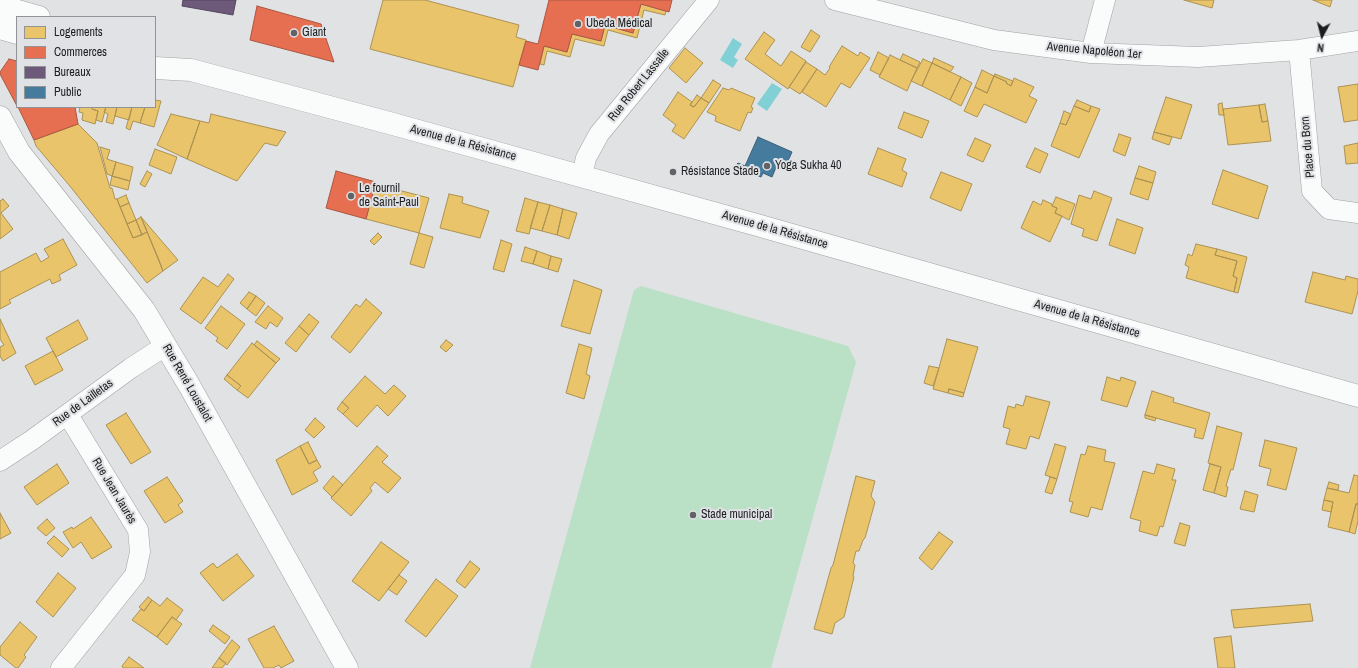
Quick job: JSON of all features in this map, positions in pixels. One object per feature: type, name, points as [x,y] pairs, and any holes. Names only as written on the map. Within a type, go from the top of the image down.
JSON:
[{"type":"main road","points":[[0,6],[26,16]]},
{"type":"main road","points":[[0,28],[16,21]]},
{"type":"main road","name":"Avenue de la Résistance","points":[[156,52],[191,70],[582,176],[1358,396]]},
{"type":"main road","name":"Avenue de la Résistance","points":[[156,68],[191,70]]},
{"type":"main road","name":"Rue René Loustalot","points":[[0,117],[19,152],[144,310],[189,385],[347,668]]},
{"type":"street","name":"Rue Robert Lassalle","points":[[582,176],[586,158],[599,134],[709,0]]},
{"type":"street","name":"Avenue Napoléon 1er","points":[[836,0],[994,40],[1091,53],[1198,57],[1299,50],[1358,41]]},
{"type":"street","points":[[1091,53],[1105,0]]},
{"type":"street","name":"Place du Born","points":[[1299,50],[1312,191],[1330,209],[1358,213]]},
{"type":"street","name":"Rue de Lailletas","points":[[0,461],[68,415],[131,368],[165,346]]},
{"type":"street","name":"Rue Jean Jaurès","points":[[61,668],[135,575],[140,552],[138,530],[68,415]]},
{"type":"green space","name":"Stade municipal","points":[[641,286],[848,346],[856,362],[771,668],[530,668],[634,290]]},
{"type":"water","points":[[733,38],[742,44],[734,57],[738,60],[733,68],[720,60]]},
{"type":"water","points":[[772,83],[782,89],[767,111],[757,104]]},
{"type":"building: Logements","points":[[383,0],[425,0],[519,25],[516,37],[526,40],[513,87],[370,49]]},
{"type":"building: Logements","points":[[1184,0],[1214,0],[1212,8]]},
{"type":"building: Logements","points":[[1313,0],[1332,0],[1330,7]]},
{"type":"building: Logements","points":[[641,4],[666,11],[665,15],[644,10],[637,38],[608,30],[604,46],[575,39],[570,57],[547,51],[544,65],[540,64],[544,46],[567,52],[572,34],[601,41],[605,25],[633,33]]},
{"type":"building: Logements","points":[[811,30],[820,36],[810,52],[801,47]]},
{"type":"building: Logements","points":[[764,32],[775,40],[765,54],[781,66],[791,51],[806,61],[788,89],[745,59]]},
{"type":"building: Logements","points":[[842,46],[858,56],[860,52],[870,58],[850,88],[841,83],[826,107],[802,92],[817,69],[825,75]]},
{"type":"building: Logements","points":[[685,48],[703,63],[686,83],[669,68]]},
{"type":"building: Logements","points":[[878,52],[889,58],[880,75],[870,70]]},
{"type":"building: Logements","points":[[903,54],[920,62],[917,68],[900,60]]},
{"type":"building: Logements","points":[[890,55],[917,68],[907,91],[879,77]]},
{"type":"building: Logements","points":[[934,58],[954,67],[950,72],[932,63]]},
{"type":"building: Logements","points":[[923,59],[932,63],[922,86],[911,81]]},
{"type":"building: Logements","points":[[806,62],[817,69],[800,94],[789,87]]},
{"type":"building: Logements","points":[[932,63],[961,77],[950,100],[922,86]]},
{"type":"building: Logements","points":[[982,70],[994,76],[987,93],[975,87]]},
{"type":"building: Logements","points":[[995,74],[1013,81],[1011,86],[1006,83],[1007,82],[994,76]]},
{"type":"building: Logements","points":[[994,76],[1007,82],[1006,83],[1011,86],[1014,78],[1034,87],[1029,96],[1037,100],[1026,123],[984,104],[977,117],[964,111],[975,87],[987,93]]},
{"type":"building: Logements","points":[[961,77],[972,83],[961,106],[950,100]]},
{"type":"building: Logements","points":[[713,80],[721,85],[709,103],[701,98]]},
{"type":"building: Logements","points":[[1358,84],[1358,120],[1344,122],[1338,87]]},
{"type":"building: Logements","points":[[723,88],[729,90],[731,88],[755,98],[751,107],[753,108],[751,113],[748,112],[740,131],[715,121],[716,116],[707,112]]},
{"type":"building: Logements","points":[[678,92],[692,102],[690,105],[694,107],[701,98],[709,103],[684,139],[672,131],[676,125],[663,115]]},
{"type":"building: Logements","points":[[697,95],[701,98],[694,107],[690,105]]},
{"type":"building: Logements","points":[[1166,97],[1192,105],[1181,139],[1154,132]]},
{"type":"building: Logements","points":[[156,100],[161,101],[154,127],[140,123],[145,108],[156,108]]},
{"type":"building: Logements","points":[[1077,100],[1091,106],[1089,112],[1074,106]]},
{"type":"building: Logements","points":[[1222,103],[1224,115],[1219,115],[1218,104]]},
{"type":"building: Logements","points":[[1265,104],[1268,121],[1262,122],[1259,105]]},
{"type":"building: Logements","points":[[1259,105],[1262,122],[1268,121],[1271,141],[1228,145],[1223,109]]},
{"type":"building: Logements","points":[[1074,106],[1089,112],[1091,106],[1100,109],[1079,158],[1051,146],[1060,123],[1066,125]]},
{"type":"building: Logements","points":[[80,108],[92,108],[98,111],[95,124],[82,120],[83,113],[79,112]]},
{"type":"building: Logements","points":[[106,108],[102,122],[96,120],[98,111],[92,109]]},
{"type":"building: Logements","points":[[106,108],[117,108],[113,124],[106,122],[108,114],[104,112]]},
{"type":"building: Logements","points":[[117,108],[132,108],[129,120],[115,116]]},
{"type":"building: Logements","points":[[132,108],[145,108],[140,123],[133,121],[130,130],[126,128]]},
{"type":"building: Logements","points":[[1064,111],[1071,114],[1066,125],[1060,123]]},
{"type":"building: Logements","points":[[904,112],[929,121],[922,138],[898,128]]},
{"type":"building: Logements","points":[[171,114],[200,121],[187,159],[157,145]]},
{"type":"building: Logements","points":[[211,114],[286,132],[277,146],[265,143],[237,181],[187,159],[200,121],[209,123]]},
{"type":"building: Logements","points":[[78,124],[97,143],[110,188],[112,188],[115,199],[117,199],[133,238],[147,232],[163,271],[147,283],[36,146],[34,140]]},
{"type":"building: Logements","points":[[1154,132],[1172,137],[1169,145],[1152,139]]},
{"type":"building: Logements","points":[[1119,134],[1131,138],[1125,156],[1113,151]]},
{"type":"building: Logements","points":[[975,138],[991,145],[983,162],[967,155]]},
{"type":"building: Logements","points":[[1358,143],[1358,163],[1346,164],[1344,146]]},
{"type":"building: Logements","points":[[100,147],[110,150],[107,159],[116,162],[112,176],[107,174]]},
{"type":"building: Logements","points":[[878,148],[906,159],[902,170],[907,173],[902,187],[868,174]]},
{"type":"building: Logements","points":[[1035,148],[1048,154],[1040,173],[1026,167]]},
{"type":"building: Logements","points":[[155,149],[177,157],[171,174],[149,165]]},
{"type":"building: Logements","points":[[116,162],[133,167],[130,181],[112,176]]},
{"type":"building: Logements","points":[[1139,166],[1156,172],[1153,183],[1135,178]]},
{"type":"building: Logements","points":[[1223,170],[1268,186],[1258,219],[1212,204]]},
{"type":"building: Logements","points":[[147,171],[152,174],[145,187],[140,184]]},
{"type":"building: Logements","points":[[941,172],[972,184],[961,211],[930,198]]},
{"type":"building: Logements","points":[[112,176],[130,181],[128,190],[110,185]]},
{"type":"building: Logements","points":[[1135,178],[1153,183],[1148,200],[1130,194]]},
{"type":"building: Logements","points":[[375,184],[429,198],[419,233],[366,219]]},
{"type":"building: Logements","points":[[1094,191],[1112,198],[1097,241],[1082,236],[1084,229],[1071,224],[1079,195],[1091,199]]},
{"type":"building: Logements","points":[[449,194],[463,197],[462,203],[489,211],[480,238],[440,228]]},
{"type":"building: Logements","points":[[126,195],[129,203],[120,207],[117,199]]},
{"type":"building: Logements","points":[[1056,197],[1075,204],[1069,220],[1055,213],[1057,208],[1052,206]]},
{"type":"building: Logements","points":[[525,198],[538,202],[529,234],[516,231]]},
{"type":"building: Logements","points":[[3,199],[9,206],[1,213],[13,229],[0,239],[0,201]]},
{"type":"building: Logements","points":[[1043,200],[1057,208],[1055,213],[1062,216],[1050,242],[1021,228],[1033,201],[1041,205]]},
{"type":"building: Logements","points":[[538,202],[550,205],[542,231],[530,228]]},
{"type":"building: Logements","points":[[129,203],[136,220],[127,224],[120,207]]},
{"type":"building: Logements","points":[[550,205],[563,209],[557,235],[542,231]]},
{"type":"building: Logements","points":[[563,209],[577,213],[569,239],[557,235]]},
{"type":"building: Logements","points":[[141,217],[178,260],[163,271],[159,260]]},
{"type":"building: Logements","points":[[141,217],[147,232],[142,235],[136,220]]},
{"type":"building: Logements","points":[[1117,219],[1143,228],[1135,254],[1109,245]]},
{"type":"building: Logements","points":[[136,220],[142,235],[133,238],[127,224]]},
{"type":"building: Logements","points":[[378,233],[382,237],[374,245],[370,241]]},
{"type":"building: Logements","points":[[419,233],[433,237],[424,268],[410,264]]},
{"type":"building: Logements","points":[[63,239],[77,265],[59,275],[61,280],[52,284],[50,279],[9,300],[11,303],[0,309],[0,272],[36,253],[41,262],[49,257],[44,249]]},
{"type":"building: Logements","points":[[501,240],[512,244],[504,272],[493,269]]},
{"type":"building: Logements","points":[[1196,244],[1217,249],[1215,255],[1237,261],[1233,276],[1237,278],[1234,292],[1186,278],[1189,267],[1185,265],[1188,254],[1192,256]]},
{"type":"building: Logements","points":[[525,247],[537,251],[533,264],[521,261]]},
{"type":"building: Logements","points":[[1217,249],[1247,257],[1238,293],[1234,292],[1237,278],[1233,276],[1237,261],[1215,255]]},
{"type":"building: Logements","points":[[537,251],[551,256],[548,269],[533,264]]},
{"type":"building: Logements","points":[[551,256],[562,259],[558,272],[548,269]]},
{"type":"building: Logements","points":[[1313,272],[1345,280],[1346,276],[1358,279],[1358,291],[1352,314],[1305,302]]},
{"type":"building: Logements","points":[[228,274],[234,279],[201,324],[180,309],[203,277],[218,287]]},
{"type":"building: Logements","points":[[574,280],[602,290],[590,334],[561,326]]},
{"type":"building: Logements","points":[[249,292],[256,296],[247,309],[240,303]]},
{"type":"building: Logements","points":[[256,296],[265,303],[256,316],[247,309]]},
{"type":"building: Logements","points":[[366,299],[382,313],[350,353],[331,337],[356,304],[360,307]]},
{"type":"building: Logements","points":[[221,306],[245,324],[227,349],[216,341],[218,338],[205,328]]},
{"type":"building: Logements","points":[[268,306],[283,318],[277,327],[270,322],[266,329],[255,322]]},
{"type":"building: Logements","points":[[309,314],[319,322],[309,335],[299,326]]},
{"type":"building: Logements","points":[[0,319],[16,353],[3,361],[0,356],[0,347],[4,345],[0,339]]},
{"type":"building: Logements","points":[[78,320],[88,339],[56,357],[46,338]]},
{"type":"building: Logements","points":[[299,326],[309,335],[296,352],[285,343]]},
{"type":"building: Logements","points":[[947,339],[978,347],[964,393],[949,389],[948,393],[933,389]]},
{"type":"building: Logements","points":[[446,340],[453,345],[446,352],[440,347]]},
{"type":"building: Logements","points":[[257,341],[280,359],[276,363],[254,345]]},
{"type":"building: Logements","points":[[252,343],[276,363],[248,398],[237,390],[241,386],[227,375]]},
{"type":"building: Logements","points":[[579,344],[592,348],[586,374],[590,376],[584,399],[566,393]]},
{"type":"building: Logements","points":[[53,351],[63,370],[35,385],[25,366]]},
{"type":"building: Logements","points":[[929,366],[939,368],[933,386],[924,383]]},
{"type":"building: Logements","points":[[227,375],[241,386],[237,390],[224,379]]},
{"type":"building: Logements","points":[[365,376],[385,394],[394,385],[406,396],[388,416],[377,405],[357,427],[343,414],[349,408],[342,402]]},
{"type":"building: Logements","points":[[1107,377],[1120,381],[1121,377],[1136,382],[1127,407],[1101,400]]},
{"type":"building: Logements","points":[[949,389],[964,393],[963,397],[948,393]]},
{"type":"building: Logements","points":[[1152,391],[1174,398],[1173,402],[1210,413],[1203,439],[1194,437],[1196,429],[1145,415]]},
{"type":"building: Logements","points":[[1026,396],[1050,402],[1039,439],[1030,436],[1026,449],[1006,444],[1010,429],[1003,427],[1008,406],[1015,408],[1016,404],[1023,406]]},
{"type":"building: Logements","points":[[342,402],[349,408],[343,414],[337,409]]},
{"type":"building: Logements","points":[[126,413],[151,452],[131,464],[106,425]]},
{"type":"building: Logements","points":[[1145,415],[1156,418],[1155,421],[1145,418]]},
{"type":"building: Logements","points":[[315,418],[325,427],[314,438],[305,430]]},
{"type":"building: Logements","points":[[1217,426],[1242,433],[1233,470],[1231,469],[1226,486],[1228,487],[1226,497],[1214,493],[1221,467],[1208,463]]},
{"type":"building: Logements","points":[[1265,440],[1297,448],[1286,490],[1267,485],[1271,469],[1259,466]]},
{"type":"building: Logements","points":[[308,442],[317,460],[309,464],[300,446]]},
{"type":"building: Logements","points":[[1055,444],[1066,447],[1057,479],[1045,475]]},
{"type":"building: Logements","points":[[300,446],[309,464],[317,460],[321,467],[313,472],[318,481],[292,495],[276,460]]},
{"type":"building: Logements","points":[[377,446],[388,456],[382,462],[401,478],[388,493],[375,482],[370,488],[372,491],[351,516],[331,498]]},
{"type":"building: Logements","points":[[1088,446],[1106,450],[1104,461],[1115,463],[1102,510],[1091,507],[1088,517],[1070,512],[1073,502],[1069,501],[1081,454],[1085,455]]},
{"type":"building: Logements","points":[[57,464],[69,483],[37,505],[24,487]]},
{"type":"building: Logements","points":[[1157,464],[1175,469],[1172,480],[1176,480],[1163,527],[1160,526],[1157,536],[1139,531],[1141,521],[1130,518],[1143,471],[1154,474]]},
{"type":"building: Logements","points":[[1210,464],[1221,467],[1214,493],[1203,490]]},
{"type":"building: Logements","points":[[1354,475],[1358,476],[1358,504],[1356,504],[1349,532],[1328,527],[1333,502],[1324,500],[1327,488],[1349,493]]},
{"type":"building: Logements","points":[[333,476],[343,485],[332,497],[323,488]]},
{"type":"building: Logements","points":[[856,476],[875,481],[871,496],[875,502],[865,538],[859,551],[856,551],[853,563],[855,565],[854,577],[844,617],[835,623],[832,634],[814,629],[833,565]]},
{"type":"building: Logements","points":[[167,477],[183,501],[178,505],[183,512],[165,523],[144,491]]},
{"type":"building: Logements","points":[[1050,477],[1057,479],[1052,494],[1045,492]]},
{"type":"building: Logements","points":[[1329,482],[1339,485],[1338,490],[1327,488]]},
{"type":"building: Logements","points":[[1245,491],[1258,495],[1254,512],[1240,509]]},
{"type":"building: Logements","points":[[1324,500],[1333,502],[1331,512],[1322,510]]},
{"type":"building: Logements","points":[[1356,504],[1358,504],[1358,521],[1355,534],[1349,532]]},
{"type":"building: Logements","points":[[0,513],[11,533],[0,539]]},
{"type":"building: Logements","points":[[91,517],[112,547],[92,559],[81,542],[73,548],[63,532],[72,527],[73,529]]},
{"type":"building: Logements","points":[[47,519],[55,528],[46,536],[37,528]]},
{"type":"building: Logements","points":[[1180,523],[1190,526],[1185,546],[1174,543]]},
{"type":"building: Logements","points":[[939,532],[953,542],[932,570],[919,558]]},
{"type":"building: Logements","points":[[54,536],[69,549],[62,557],[47,543]]},
{"type":"building: Logements","points":[[381,542],[409,562],[379,601],[352,581]]},
{"type":"building: Logements","points":[[237,554],[254,576],[223,601],[200,573],[213,563],[217,568]]},
{"type":"building: Logements","points":[[470,561],[480,569],[465,588],[456,581]]},
{"type":"building: Logements","points":[[58,573],[76,588],[53,617],[36,602]]},
{"type":"building: Logements","points":[[399,575],[407,581],[397,595],[388,589]]},
{"type":"building: Logements","points":[[436,579],[458,596],[426,637],[405,621]]},
{"type":"building: Logements","points":[[148,597],[152,600],[144,611],[139,607]]},
{"type":"building: Logements","points":[[167,598],[183,610],[176,620],[172,617],[157,637],[132,620],[141,609],[144,611],[152,600],[160,606]]},
{"type":"building: Logements","points":[[1310,604],[1313,621],[1234,628],[1231,610]]},
{"type":"building: Logements","points":[[172,617],[182,624],[167,645],[157,637]]},
{"type":"building: Logements","points":[[20,622],[37,637],[24,655],[26,657],[18,668],[16,668],[0,655],[0,647]]},
{"type":"building: Logements","points":[[213,625],[230,637],[225,644],[209,631]]},
{"type":"building: Logements","points":[[274,626],[294,661],[281,668],[279,665],[273,668],[264,668],[248,639]]},
{"type":"building: Logements","points":[[1231,636],[1235,668],[1218,668],[1214,638]]},
{"type":"building: Logements","points":[[232,640],[240,647],[227,665],[219,658]]},
{"type":"building: Logements","points":[[129,657],[144,668],[123,668],[122,666]]},
{"type":"building: Logements","points":[[219,658],[226,663],[222,668],[212,668]]},
{"type":"building: Commerces","points":[[549,0],[672,0],[669,12],[641,4],[633,33],[605,25],[601,41],[572,34],[567,52],[544,46],[538,70],[519,65],[526,41],[538,44]]},
{"type":"building: Commerces","points":[[257,6],[321,24],[334,62],[250,40]]},
{"type":"building: Commerces","points":[[9,59],[16,61],[16,104],[0,74]]},
{"type":"building: Commerces","points":[[18,108],[75,108],[78,124],[34,140]]},
{"type":"building: Commerces","name":"Le fournil de Saint-Paul","points":[[336,171],[376,182],[366,219],[326,208]]},
{"type":"building: Bureaux","points":[[183,0],[236,0],[233,15],[182,6]]},
{"type":"building: Public","points":[[758,137],[792,152],[785,168],[777,165],[772,177],[763,173],[761,177],[735,166],[738,163],[745,166]]},
{"type":"place","name":"Ubeda Médical","points":[[578,24]]},
{"type":"place","name":"Giant","points":[[294,33]]},
{"type":"place","name":"Yoga Sukha 40","points":[[767,166]]},
{"type":"place","name":"Résistance Stade","points":[[673,172]]},
{"type":"place","name":"Le fournil de Saint-Paul","points":[[351,196]]},
{"type":"place","name":"Stade municipal","points":[[693,515]]}]
